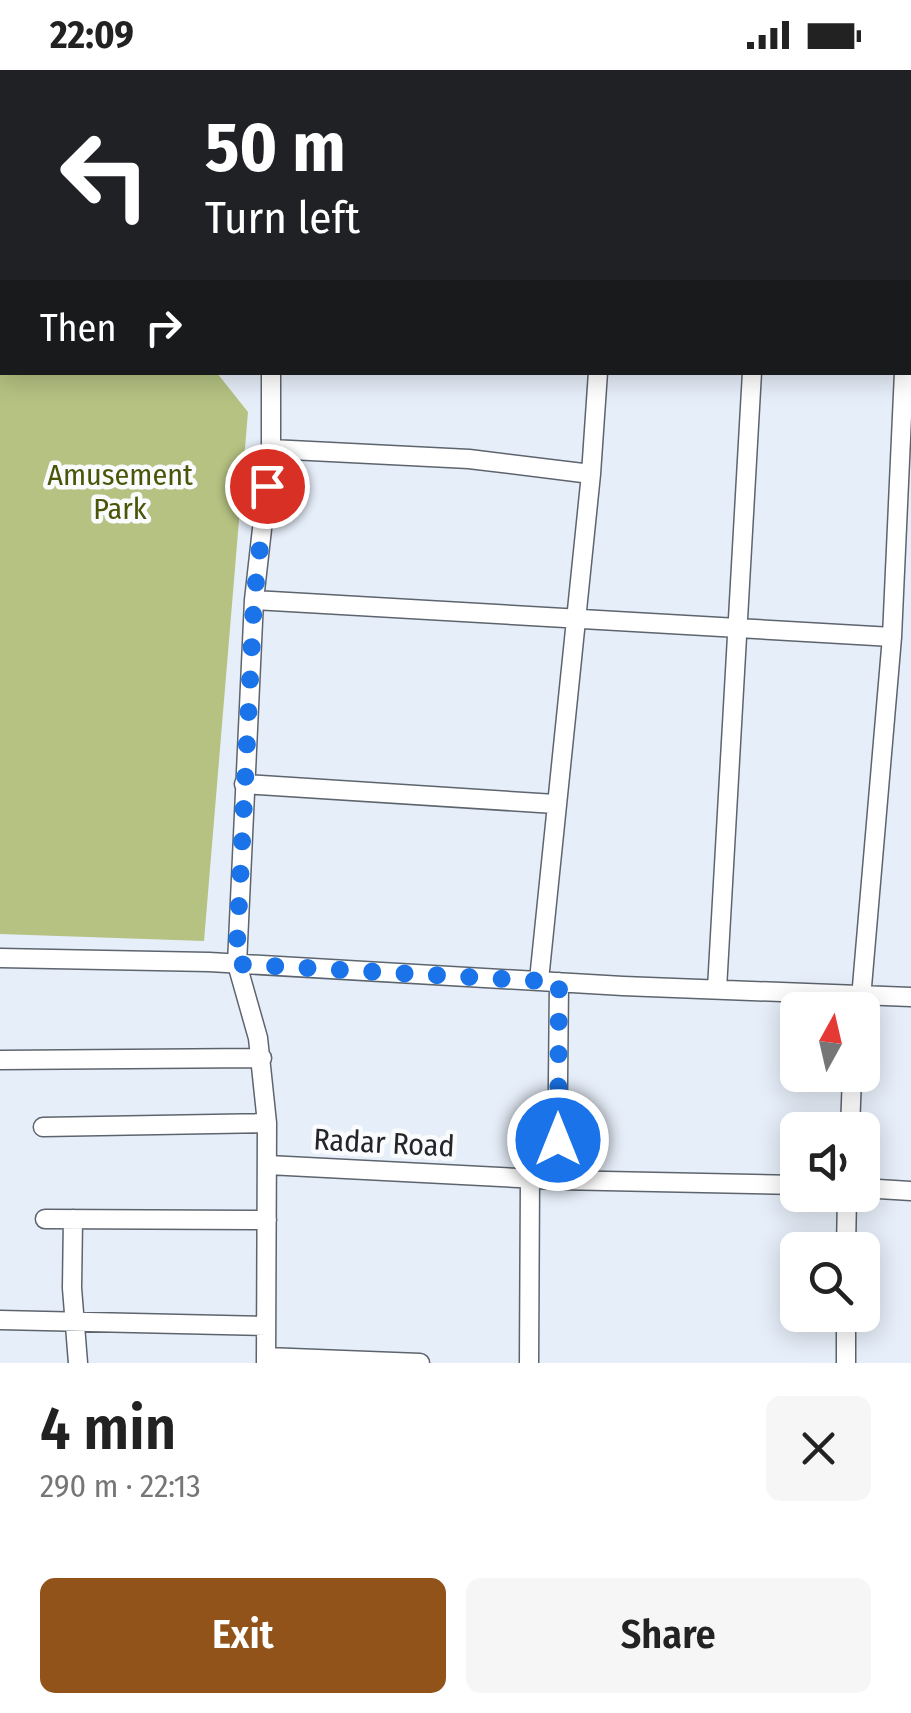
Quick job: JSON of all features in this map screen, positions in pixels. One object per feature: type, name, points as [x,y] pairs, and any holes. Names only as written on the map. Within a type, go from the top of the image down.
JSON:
[{"type":"street","points":[[271,375],[272,448],[254,600],[236,964],[262,1058],[267,1123],[266,1360],[420,1363]]},
{"type":"street","points":[[539,980],[598,375]]},
{"type":"street","points":[[717,989],[752,375]]},
{"type":"street","points":[[862,992],[892,637],[904,375]]},
{"type":"street","points":[[272,448],[469,459],[591,474]]},
{"type":"street","points":[[254,600],[892,637]]},
{"type":"street","points":[[244,784],[556,804]]},
{"type":"street","points":[[0,958],[236,964],[780,995]]},
{"type":"street","points":[[558,1180],[559,982]]},
{"type":"street","points":[[880,1000],[911,998]]},
{"type":"street","points":[[0,1060],[262,1058]]},
{"type":"street","points":[[43,1127],[267,1123]]},
{"type":"street","name":"Radar Road","points":[[268,1165],[558,1180],[780,1185]]},
{"type":"street","points":[[529,1363],[530,1178]]},
{"type":"street","points":[[880,1189],[911,1191]]},
{"type":"street","points":[[45,1219],[267,1220]]},
{"type":"street","points":[[73,1219],[78,1363]]},
{"type":"street","points":[[0,1320],[266,1326]]},
{"type":"street","points":[[846,1332],[846,1363]]},
{"type":"green space","name":"Amusement Park","points":[[0,375],[219,375],[248,412],[204,941],[0,934]]},
{"type":"route","points":[[267,486],[254,600],[236,964],[559,982],[558,1140]]}]
